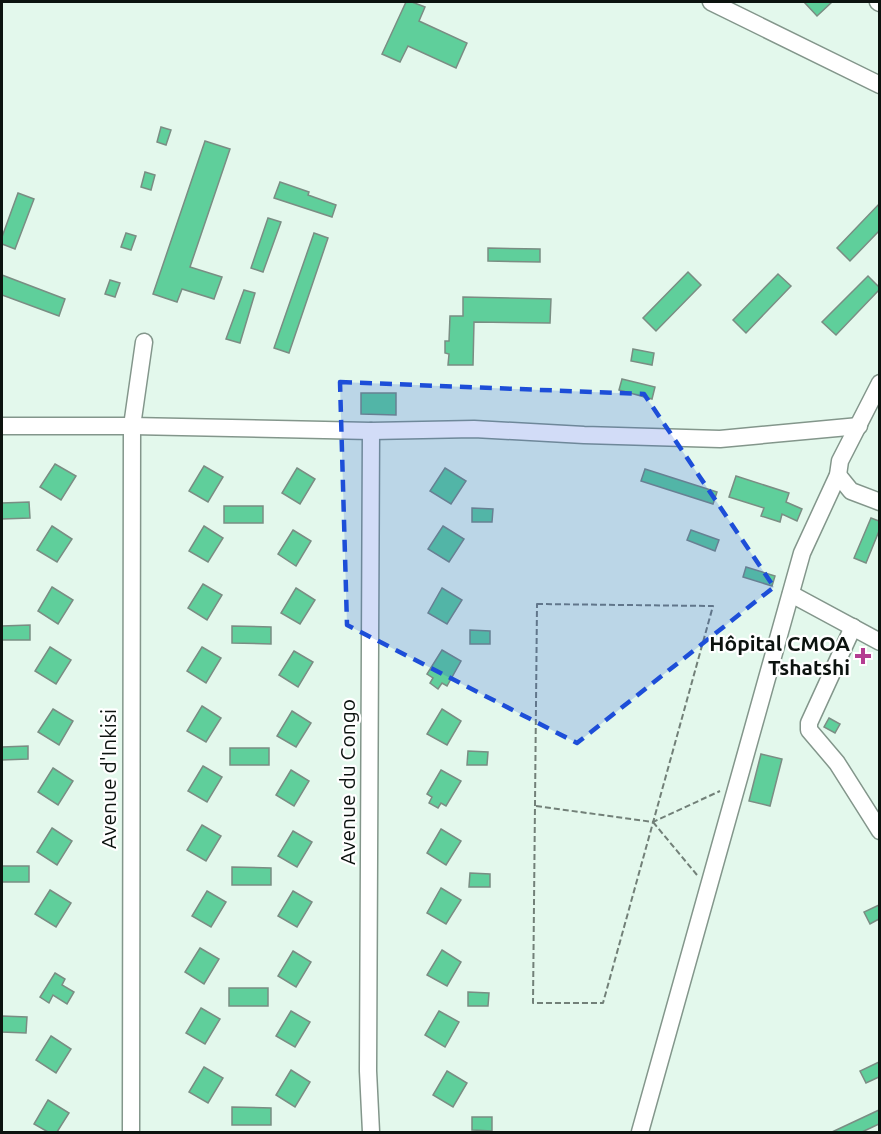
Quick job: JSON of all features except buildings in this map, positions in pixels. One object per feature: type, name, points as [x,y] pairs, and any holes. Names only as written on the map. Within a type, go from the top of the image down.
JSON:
[{"type":"street","points":[[711,2],[879,85]]},
{"type":"street","name":"Avenue d'Inkisi","points":[[131,1132],[132,426],[144,342]]},
{"type":"street","points":[[640,1132],[802,552],[838,475],[840,461],[879,383]]},
{"type":"street","points":[[2,426],[371,431],[474,429],[720,439],[859,426]]},
{"type":"street","name":"Avenue du Congo","points":[[371,431],[368,1071],[371,1132]]},
{"type":"street","points":[[838,475],[850,491],[879,502]]},
{"type":"street","points":[[791,594],[879,642]]},
{"type":"street","points":[[853,627],[809,723],[809,730],[837,763],[879,831]]},
{"type":"path","points":[[537,604],[713,606],[603,1003],[533,1003],[535,806],[537,604]]},
{"type":"path","points":[[535,806],[653,822],[739,782]]},
{"type":"path","points":[[653,822],[708,888]]},
{"type":"highlighted area","points":[[340,382],[644,394],[774,587],[577,743],[347,625]]},
{"type":"place","name":"Hôpital CMOA Tshatshi","points":[[863,656]]}]
